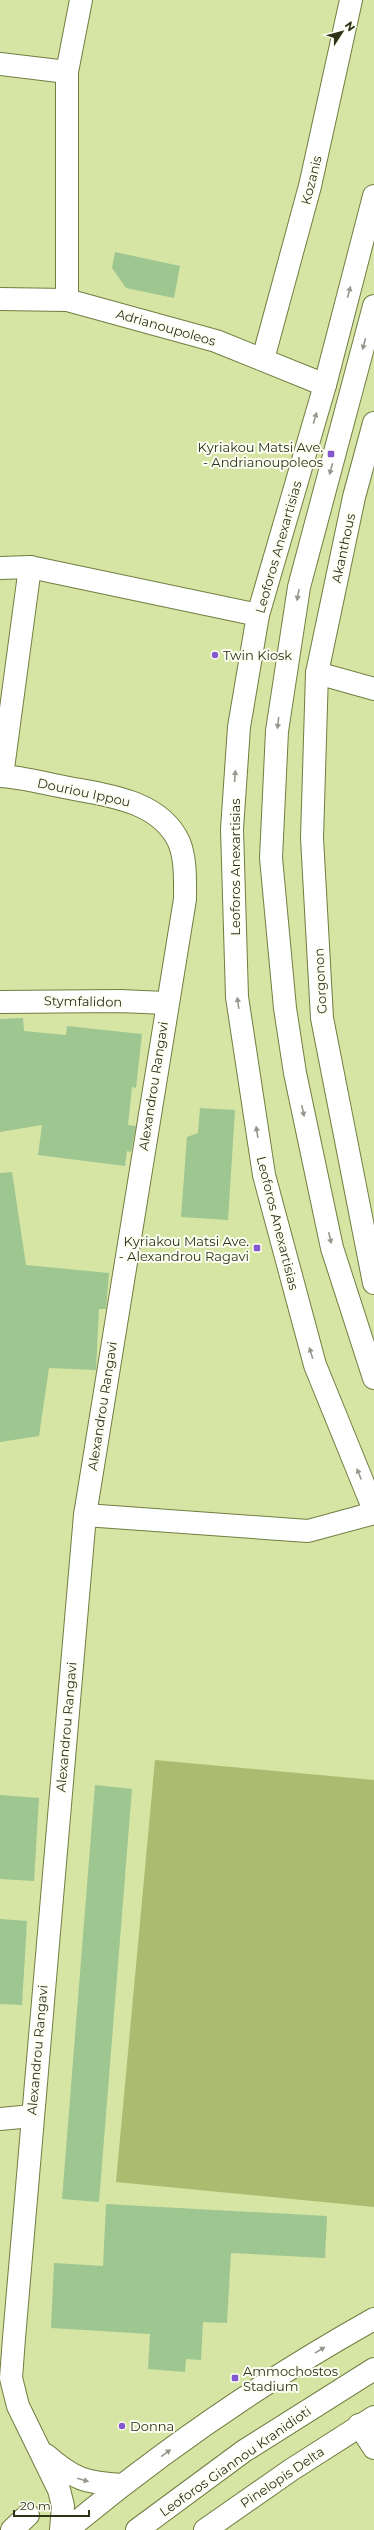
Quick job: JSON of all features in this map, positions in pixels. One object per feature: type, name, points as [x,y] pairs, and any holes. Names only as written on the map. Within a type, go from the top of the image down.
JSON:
[{"type":"street","points":[[67,300],[67,72],[81,0]]},
{"type":"street","name":"Kozanis","points":[[264,359],[310,186],[351,0]]},
{"type":"street","points":[[0,64],[67,72]]},
{"type":"street","name":"Leoforos Anexartisias","points":[[374,196],[325,385],[258,616],[238,727],[232,828],[237,997],[264,1175],[310,1347],[374,1511]]},
{"type":"street","name":"Adrianoupoleos","points":[[0,299],[67,300],[208,339],[264,359],[325,385]]},
{"type":"street","points":[[374,306],[299,588],[277,731],[271,858],[285,1008],[295,1073],[332,1248],[374,1378]]},
{"type":"street","name":"Akanthous","points":[[317,673],[354,497],[374,423]]},
{"type":"street","points":[[0,568],[30,567],[258,616]]},
{"type":"street","name":"Douriou Ippou","points":[[30,567],[1,776],[103,794],[141,805],[161,818],[170,830],[178,842],[183,863],[185,899],[166,1003]]},
{"type":"street","points":[[317,673],[374,689]]},
{"type":"street","name":"Gorgonon","points":[[317,673],[312,838],[322,1018],[374,1283]]},
{"type":"street","name":"Stymfalidon","points":[[0,1002],[112,1001],[166,1003]]},
{"type":"street","name":"Alexandrou Rangavi","points":[[61,2530],[62,2506],[59,2490],[24,2420],[11,2378],[7,2338],[32,2116],[85,1515],[166,1003]]},
{"type":"street","points":[[85,1515],[308,1531],[374,1511]]},
{"type":"street","points":[[0,2119],[32,2116]]},
{"type":"street","points":[[67,2530],[122,2484],[271,2380],[374,2319]]},
{"type":"street","name":"Leoforos Giannou Kranidioti","points":[[140,2529],[244,2451],[374,2369]]},
{"type":"street","points":[[367,2421],[374,2448]]},
{"type":"street","name":"Pinelopis Delta","points":[[205,2530],[367,2421]]},
{"type":"street","name":"Alexandrou Rangavi","points":[[40,2450],[64,2472],[79,2480],[96,2484],[122,2484]]},
{"type":"street","points":[[12,2530],[28,2515]]},
{"type":"green space","points":[[155,1760],[374,1780],[374,2207],[116,2182]]},
{"type":"building","points":[[115,252],[180,266],[174,298],[126,288],[112,268]]},
{"type":"building","points":[[23,1018],[24,1031],[66,1035],[67,1026],[142,1034],[136,1088],[132,1087],[128,1125],[136,1126],[131,1152],[127,1151],[125,1166],[38,1155],[42,1125],[0,1132],[0,1019]]},
{"type":"building","points":[[200,1108],[235,1110],[228,1220],[181,1217],[187,1137],[198,1133]]},
{"type":"building","points":[[12,1172],[26,1265],[109,1273],[106,1309],[99,1309],[96,1370],[49,1368],[39,1436],[0,1442],[0,1173]]},
{"type":"building","points":[[95,1785],[132,1789],[99,2202],[62,2199]]},
{"type":"building","points":[[0,1795],[39,1798],[34,1881],[0,1879]]},
{"type":"building","points":[[0,1919],[27,1921],[22,2005],[0,2004]]},
{"type":"building","points":[[106,2204],[327,2216],[325,2258],[231,2253],[227,2323],[203,2322],[201,2360],[186,2359],[185,2372],[148,2369],[150,2334],[51,2328],[54,2263],[103,2266]]},
{"type":"place","name":"Kyriakou Matsi Ave. - Andrianoupoleos","points":[[331,454]]},
{"type":"place","name":"Twin Kiosk","points":[[215,655]]},
{"type":"place","name":"Kyriakou Matsi Ave. - Alexandrou Ragavi","points":[[257,1248]]},
{"type":"place","name":"Ammochostos Stadium","points":[[235,2378]]},
{"type":"place","name":"Donna","points":[[122,2426]]}]
